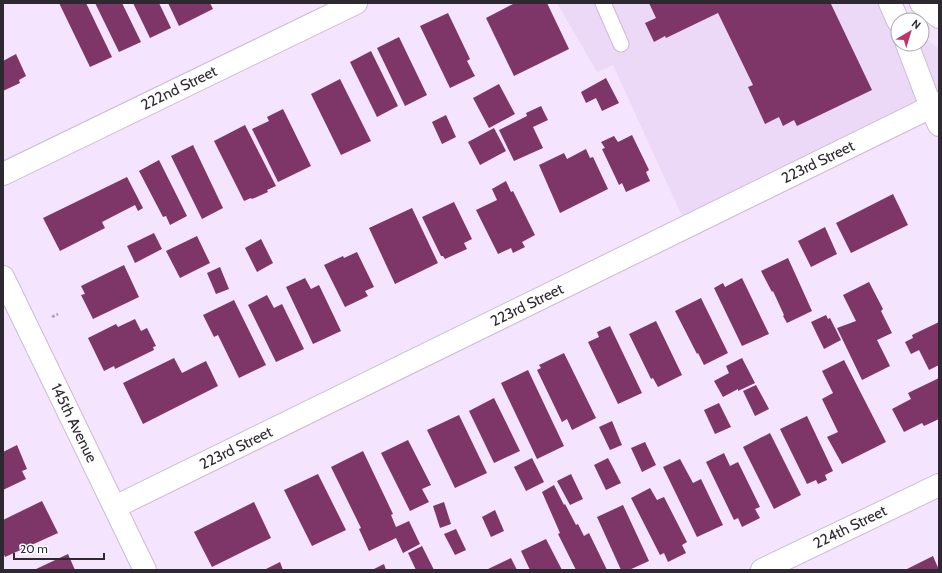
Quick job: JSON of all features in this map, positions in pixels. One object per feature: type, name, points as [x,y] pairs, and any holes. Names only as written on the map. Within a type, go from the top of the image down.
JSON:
[{"type":"street","name":"222nd Street","points":[[3,174],[356,3]]},
{"type":"street","points":[[921,3],[939,17]]},
{"type":"street","points":[[910,52],[936,111]]},
{"type":"street","name":"223rd Street","points":[[115,507],[936,111]]},
{"type":"street","name":"145th Avenue","points":[[3,277],[10,311],[115,507],[146,570]]},
{"type":"street","name":"224th Street","points":[[762,570],[939,485]]},
{"type":"lane","points":[[602,3],[621,44]]},
{"type":"shaded area","points":[[557,3],[880,3],[890,12],[890,52],[930,52],[930,42],[939,49],[939,107],[933,96],[682,216],[613,65],[597,72]]},
{"type":"building","points":[[59,3],[86,3],[112,57],[90,67]]},
{"type":"building","points":[[95,3],[122,3],[141,42],[119,52]]},
{"type":"building","points":[[133,3],[159,3],[171,28],[150,38]]},
{"type":"building","points":[[168,3],[210,3],[213,9],[179,26]]},
{"type":"building","points":[[515,3],[547,3],[569,49],[514,76],[486,18]]},
{"type":"building","points":[[649,3],[834,3],[831,4],[872,90],[797,126],[794,120],[783,126],[779,117],[765,124],[748,87],[753,85],[718,13],[666,38],[665,36],[654,42],[645,23],[656,18]]},
{"type":"building","points":[[448,13],[470,59],[467,61],[475,76],[450,88],[420,26]]},
{"type":"building","points":[[399,37],[427,95],[405,106],[377,48]]},
{"type":"building","points":[[371,51],[398,106],[377,117],[350,62]]},
{"type":"building","points":[[16,54],[26,76],[19,80],[20,83],[3,91],[3,61]]},
{"type":"building","points":[[606,78],[619,103],[602,111],[596,98],[586,103],[581,92]]},
{"type":"building","points":[[340,79],[371,141],[341,155],[311,94]]},
{"type":"building","points":[[499,84],[515,114],[489,128],[473,98]]},
{"type":"building","points":[[541,106],[548,120],[533,127],[543,148],[514,161],[499,130],[527,116],[526,113]]},
{"type":"building","points":[[283,109],[311,166],[278,182],[252,129],[269,121],[267,117]]},
{"type":"building","points":[[446,115],[456,137],[442,144],[432,122]]},
{"type":"building","points":[[245,125],[276,186],[267,190],[268,192],[244,201],[214,141]]},
{"type":"building","points":[[494,128],[506,151],[480,165],[468,142]]},
{"type":"building","points":[[632,135],[649,170],[646,172],[650,181],[626,192],[622,183],[619,185],[602,149],[605,148],[601,142],[614,136],[618,142]]},
{"type":"building","points":[[193,145],[223,208],[202,219],[171,156]]},
{"type":"building","points":[[586,149],[590,158],[593,157],[608,189],[560,213],[539,165],[564,153],[567,159]]},
{"type":"building","points":[[159,160],[187,216],[170,225],[166,216],[163,217],[139,171]]},
{"type":"building","points":[[127,177],[143,208],[138,211],[135,205],[102,222],[105,228],[60,251],[43,218]]},
{"type":"building","points":[[506,181],[511,192],[513,191],[535,235],[522,242],[525,247],[513,253],[511,248],[498,254],[476,210],[497,200],[492,189]]},
{"type":"building","points":[[893,194],[908,225],[851,253],[836,223]]},
{"type":"building","points":[[454,202],[472,239],[464,243],[467,249],[445,259],[441,256],[422,217]]},
{"type":"building","points":[[412,208],[438,263],[395,284],[369,228]]},
{"type":"building","points":[[825,227],[837,254],[811,267],[798,241]]},
{"type":"building","points":[[154,233],[162,249],[135,263],[127,246]]},
{"type":"building","points":[[197,236],[210,263],[180,278],[166,251]]},
{"type":"building","points":[[261,239],[273,263],[257,272],[245,248]]},
{"type":"building","points":[[357,252],[374,287],[365,291],[368,296],[345,307],[324,265],[343,256],[344,258]]},
{"type":"building","points":[[788,258],[812,311],[787,323],[773,291],[772,292],[761,271]]},
{"type":"building","points":[[124,265],[139,297],[93,319],[81,295],[85,294],[81,286]]},
{"type":"building","points":[[220,267],[229,289],[216,294],[207,273]]},
{"type":"building","points":[[305,278],[311,289],[319,285],[341,331],[313,344],[286,287]]},
{"type":"building","points":[[742,278],[769,334],[742,346],[714,288],[723,283],[725,287]]},
{"type":"building","points":[[869,282],[883,309],[881,311],[892,333],[877,340],[890,366],[862,380],[837,328],[856,321],[843,295]]},
{"type":"building","points":[[267,295],[274,308],[282,304],[304,349],[276,362],[248,305]]},
{"type":"building","points":[[701,298],[728,353],[704,365],[675,311]]},
{"type":"building","points":[[234,300],[266,365],[239,378],[218,335],[214,337],[203,315]]},
{"type":"building","points":[[826,315],[828,319],[830,318],[841,340],[824,349],[811,322]]},
{"type":"building","points":[[135,319],[141,331],[147,328],[156,346],[153,347],[154,350],[115,369],[114,366],[104,371],[88,338],[116,324],[118,327]]},
{"type":"building","points":[[656,321],[682,375],[658,387],[653,378],[651,379],[629,334]]},
{"type":"building","points":[[939,322],[939,365],[929,370],[919,350],[911,354],[905,342],[913,338],[912,335]]},
{"type":"building","points":[[610,326],[642,393],[618,404],[588,342],[599,337],[597,332]]},
{"type":"building","points":[[564,353],[596,418],[572,430],[567,419],[562,422],[537,370],[541,368],[539,365]]},
{"type":"building","points":[[174,358],[182,373],[206,361],[218,386],[143,424],[123,383]]},
{"type":"building","points":[[742,358],[755,383],[738,391],[738,389],[723,397],[714,381],[729,373],[726,366]]},
{"type":"building","points":[[844,360],[886,442],[842,464],[827,437],[838,432],[822,399],[833,393],[822,371]]},
{"type":"building","points":[[528,370],[564,446],[537,459],[501,383]]},
{"type":"building","points":[[939,378],[939,419],[924,426],[922,423],[904,432],[892,409],[911,399],[908,393]]},
{"type":"building","points":[[756,385],[769,409],[755,416],[743,391]]},
{"type":"building","points":[[494,398],[520,451],[494,463],[469,411]]},
{"type":"building","points":[[719,403],[731,427],[715,434],[704,410]]},
{"type":"building","points":[[459,415],[487,473],[455,488],[427,430]]},
{"type":"building","points":[[807,416],[833,471],[825,475],[827,480],[818,484],[816,480],[807,484],[780,429]]},
{"type":"building","points":[[612,421],[622,445],[610,450],[599,427]]},
{"type":"building","points":[[770,433],[801,495],[774,509],[743,447]]},
{"type":"building","points":[[408,440],[431,485],[422,489],[429,502],[410,511],[381,453]]},
{"type":"building","points":[[645,442],[656,465],[642,472],[631,448]]},
{"type":"building","points":[[17,445],[27,469],[22,471],[26,479],[3,490],[3,452]]},
{"type":"building","points":[[363,451],[393,514],[391,515],[396,527],[409,521],[420,544],[403,553],[396,538],[369,551],[359,529],[361,528],[331,467]]},
{"type":"building","points":[[724,453],[730,466],[738,462],[760,507],[755,509],[760,518],[742,527],[738,518],[734,520],[706,462]]},
{"type":"building","points":[[532,458],[544,482],[526,491],[514,467]]},
{"type":"building","points":[[608,458],[621,483],[606,490],[594,465]]},
{"type":"building","points":[[680,459],[693,483],[701,479],[723,525],[697,537],[663,467]]},
{"type":"building","points":[[318,474],[346,530],[312,546],[284,490]]},
{"type":"building","points":[[571,474],[583,499],[570,505],[557,481]]},
{"type":"building","points":[[554,485],[564,505],[565,504],[576,525],[578,524],[584,536],[589,533],[607,570],[576,570],[558,534],[560,533],[542,492]]},
{"type":"building","points":[[650,488],[657,500],[664,497],[687,542],[682,545],[686,553],[668,562],[664,553],[660,555],[631,498]]},
{"type":"building","points":[[42,501],[58,533],[5,557],[3,552],[3,520]]},
{"type":"building","points":[[254,502],[271,538],[212,567],[194,532]]},
{"type":"building","points":[[444,502],[451,524],[440,528],[433,506]]},
{"type":"building","points":[[623,505],[649,561],[629,570],[621,570],[597,517]]},
{"type":"building","points":[[495,510],[504,531],[491,537],[482,517]]},
{"type":"building","points":[[456,529],[466,550],[455,555],[444,534]]},
{"type":"building","points":[[546,539],[562,570],[530,570],[521,551]]},
{"type":"building","points":[[422,546],[434,570],[416,570],[408,553]]},
{"type":"building","points":[[68,554],[75,570],[34,570]]},
{"type":"building","points":[[933,556],[939,570],[905,570]]},
{"type":"building","points":[[511,558],[517,570],[486,570]]},
{"type":"building","points":[[280,562],[283,570],[264,570]]},
{"type":"building","points":[[384,564],[386,570],[372,570]]}]
